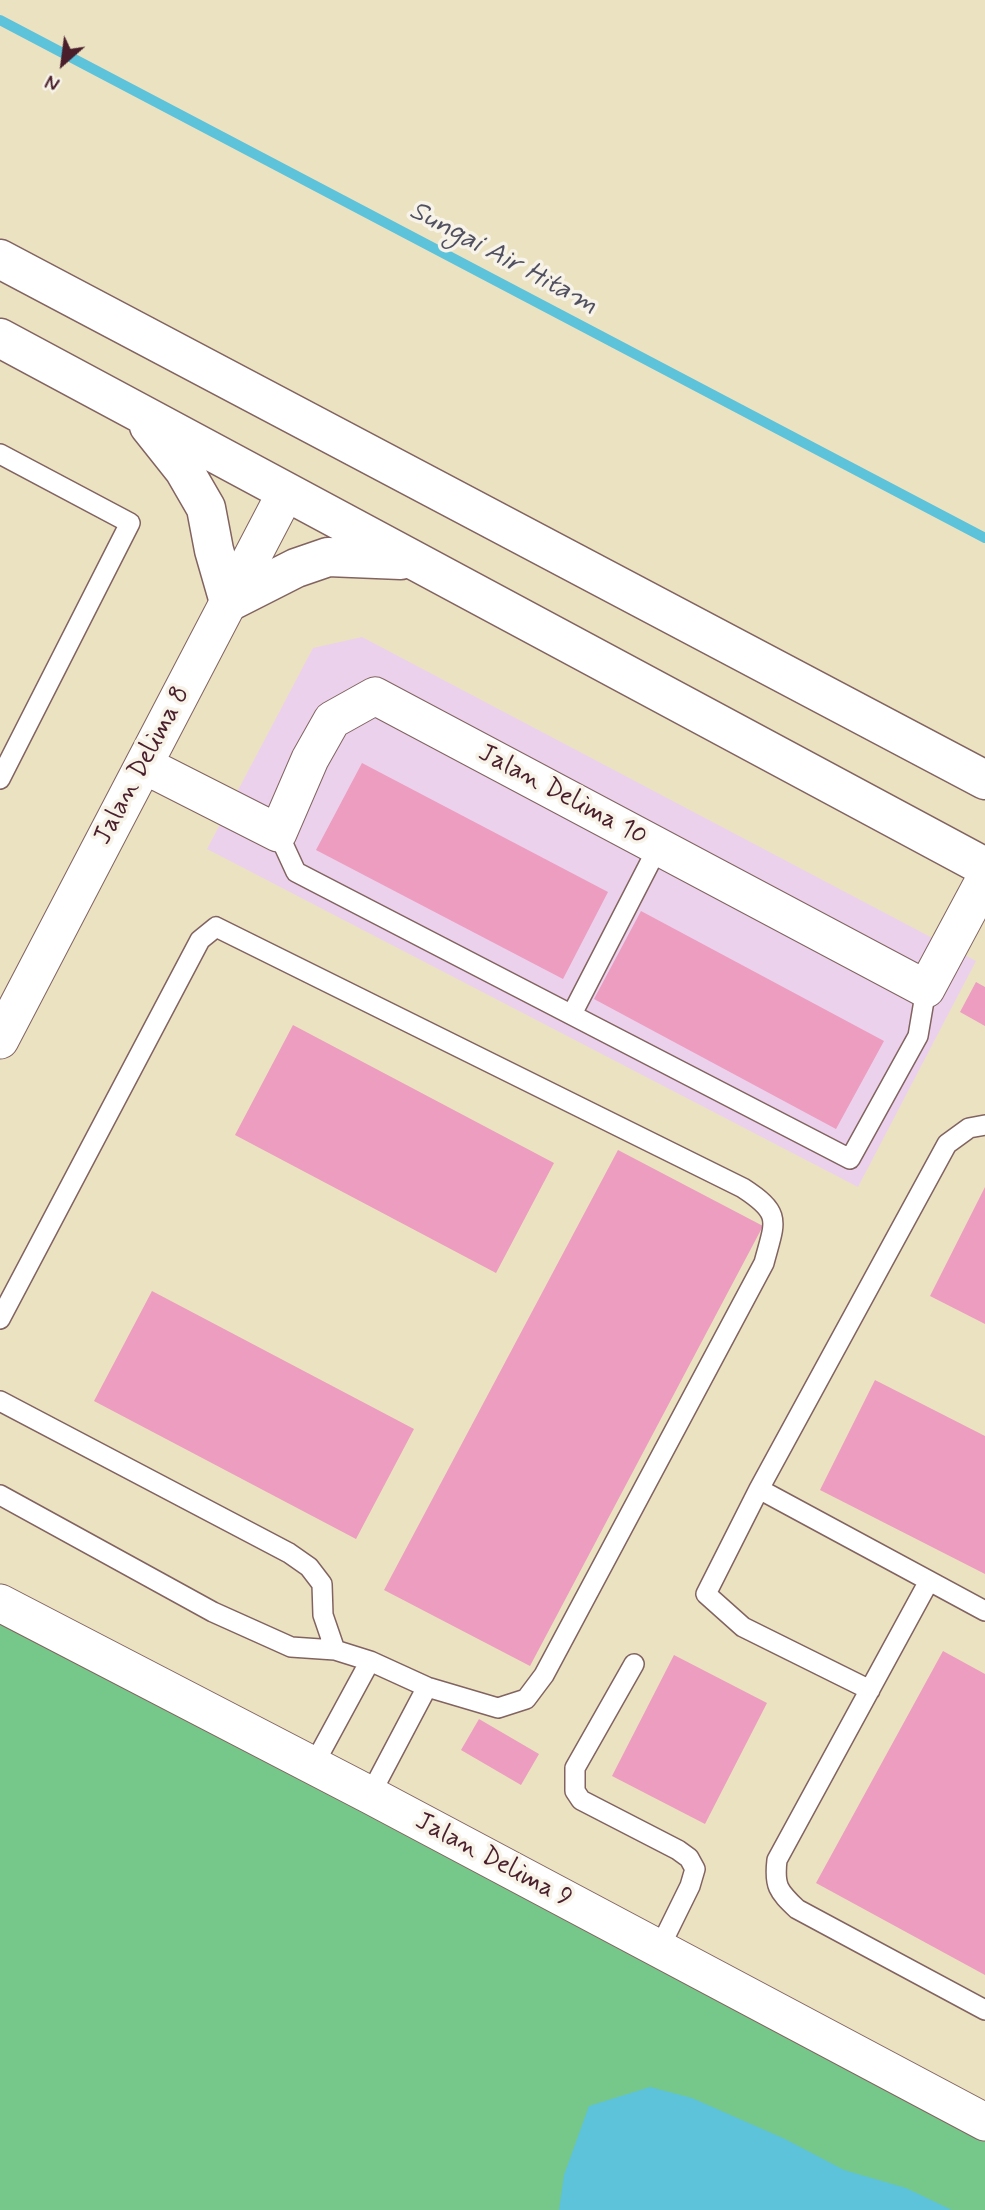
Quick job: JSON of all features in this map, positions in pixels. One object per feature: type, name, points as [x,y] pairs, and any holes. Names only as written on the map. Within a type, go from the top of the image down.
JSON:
[{"type":"street","points":[[0,260],[985,780]]},
{"type":"street","points":[[0,338],[985,867]]},
{"type":"street","points":[[139,413],[184,470],[206,508],[214,550],[229,602],[296,568],[328,556],[412,560]]},
{"type":"street","name":"Jalan Delima 8","points":[[0,1040],[286,492]]},
{"type":"street","name":"Jalan Delima 10","points":[[278,833],[310,759],[332,720],[375,696],[926,989]]},
{"type":"street","points":[[144,765],[278,833]]},
{"type":"street","points":[[926,989],[985,879]]},
{"type":"street","name":"Jalan Delima 9","points":[[0,1603],[370,1795],[985,2122]]},
{"type":"lane","points":[[0,454],[130,523],[0,779]]},
{"type":"lane","points":[[278,833],[296,872],[850,1158],[918,1037],[926,989]]},
{"type":"lane","points":[[572,1014],[659,847]]},
{"type":"lane","points":[[0,1319],[200,940],[216,927],[743,1188],[765,1202],[775,1223],[764,1263],[544,1675],[526,1699],[498,1707],[427,1687],[370,1661],[335,1650],[291,1647],[213,1612],[0,1496]]},
{"type":"lane","points":[[870,1689],[743,1627],[706,1594],[759,1489],[947,1144],[969,1128],[985,1125]]},
{"type":"lane","points":[[0,1401],[289,1553],[309,1567],[322,1584],[323,1615],[335,1650]]},
{"type":"lane","points":[[759,1489],[985,1611]]},
{"type":"lane","points":[[929,1581],[777,1860],[775,1875],[779,1891],[797,1909],[985,2010]]},
{"type":"lane","points":[[313,1766],[370,1661]]},
{"type":"lane","points":[[634,1664],[575,1768],[574,1782],[581,1800],[678,1850],[689,1858],[695,1869],[690,1886],[659,1950]]},
{"type":"lane","points":[[370,1795],[427,1687]]},
{"type":"shaded area","points":[[362,637],[976,961],[858,1187],[207,849],[313,648]]},
{"type":"green space","points":[[0,1613],[985,2129],[985,2210],[0,2210]]},
{"type":"water","points":[[650,2087],[692,2098],[785,2139],[844,2170],[906,2188],[952,2210],[559,2210],[564,2175],[589,2106]]},
{"type":"building","points":[[362,763],[608,892],[563,979],[316,850]]},
{"type":"building","points":[[641,911],[884,1041],[836,1129],[594,999]]},
{"type":"building","points":[[976,982],[985,987],[985,1026],[960,1012]]},
{"type":"building","points":[[293,1025],[554,1163],[496,1273],[235,1135]]},
{"type":"building","points":[[618,1150],[763,1226],[530,1666],[384,1590]]},
{"type":"building","points":[[985,1187],[985,1324],[930,1296]]},
{"type":"building","points":[[152,1291],[414,1429],[356,1539],[94,1401]]},
{"type":"building","points":[[875,1380],[985,1436],[985,1574],[820,1490]]},
{"type":"building","points":[[943,1651],[985,1674],[985,1975],[816,1883]]},
{"type":"building","points":[[674,1655],[767,1703],[705,1824],[612,1776]]},
{"type":"building","points":[[479,1719],[539,1754],[521,1785],[461,1750]]},
{"type":"waterway","name":"Sungai Air Hitam","points":[[0,20],[985,538]]}]
